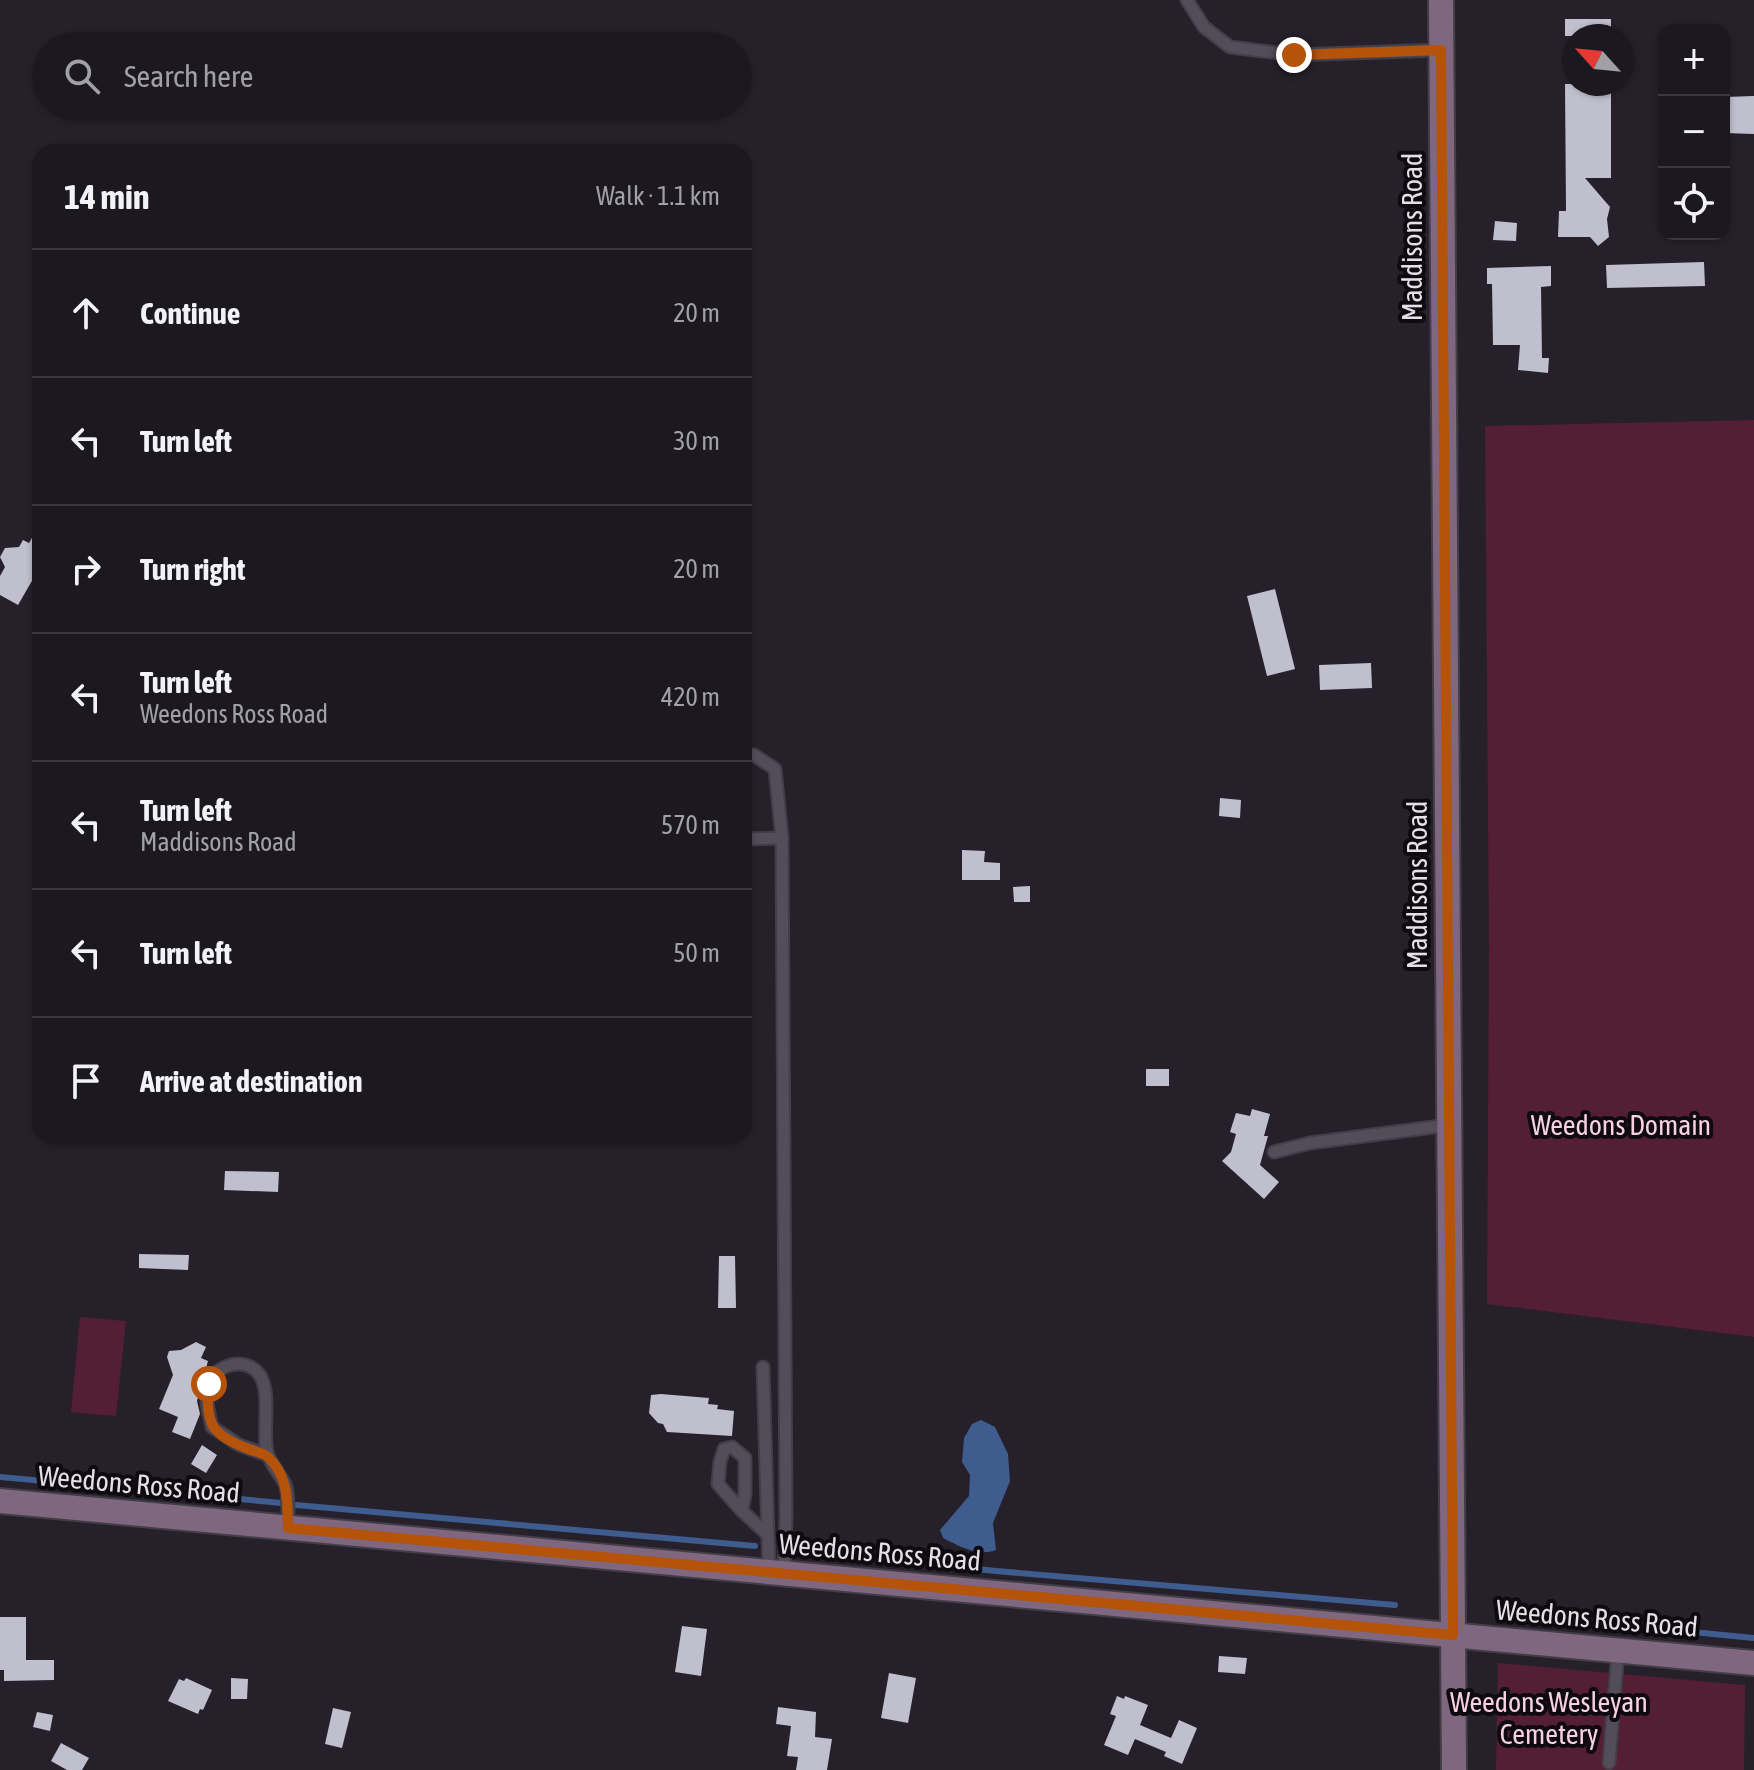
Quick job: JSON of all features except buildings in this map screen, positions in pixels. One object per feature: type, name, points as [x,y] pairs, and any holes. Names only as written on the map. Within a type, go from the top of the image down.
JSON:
[{"type":"street","name":"Maddisons Road","points":[[1441,0],[1454,1770]]},
{"type":"street","name":"Weedons Ross Road","points":[[0,1501],[1754,1663]]},
{"type":"lane","points":[[1187,0],[1204,27],[1230,47],[1294,55],[1441,50]]},
{"type":"lane","points":[[752,755],[775,769],[782,838],[786,1501],[776,1573]]},
{"type":"lane","points":[[752,839],[782,838]]},
{"type":"lane","points":[[1274,1152],[1310,1143],[1449,1125]]},
{"type":"lane","points":[[267,1455],[228,1439],[212,1427],[208,1413],[209,1384],[219,1370],[229,1364],[244,1365],[258,1372],[265,1387],[267,1455],[288,1491],[288,1528]]},
{"type":"lane","points":[[763,1367],[767,1534],[776,1573]]},
{"type":"lane","points":[[742,1511],[745,1458],[732,1447],[724,1449],[718,1484],[742,1511],[767,1534]]},
{"type":"lane","points":[[1609,1763],[1618,1650]]},
{"type":"green space","name":"Weedons Domain","points":[[1754,420],[1754,1337],[1487,1304],[1489,947],[1485,426]]},
{"type":"green space","points":[[80,1317],[126,1321],[116,1416],[71,1412]]},
{"type":"green space","name":"Weedons Wesleyan Cemetery","points":[[1498,1663],[1745,1685],[1744,1770],[1496,1770]]},
{"type":"water","points":[[981,1420],[995,1427],[1008,1454],[1010,1481],[993,1523],[996,1550],[989,1552],[969,1550],[943,1538],[940,1530],[969,1496],[970,1475],[962,1462],[964,1438],[972,1424]]},
{"type":"waterway","points":[[0,1477],[282,1503]]},
{"type":"waterway","points":[[296,1505],[755,1546]]},
{"type":"waterway","points":[[797,1551],[1395,1605]]},
{"type":"waterway","points":[[1499,1613],[1754,1638]]},
{"type":"route","points":[[209,1384],[208,1413],[212,1427],[228,1439],[267,1455],[284,1481],[288,1491],[288,1528],[1453,1635],[1441,50],[1294,55]]}]
